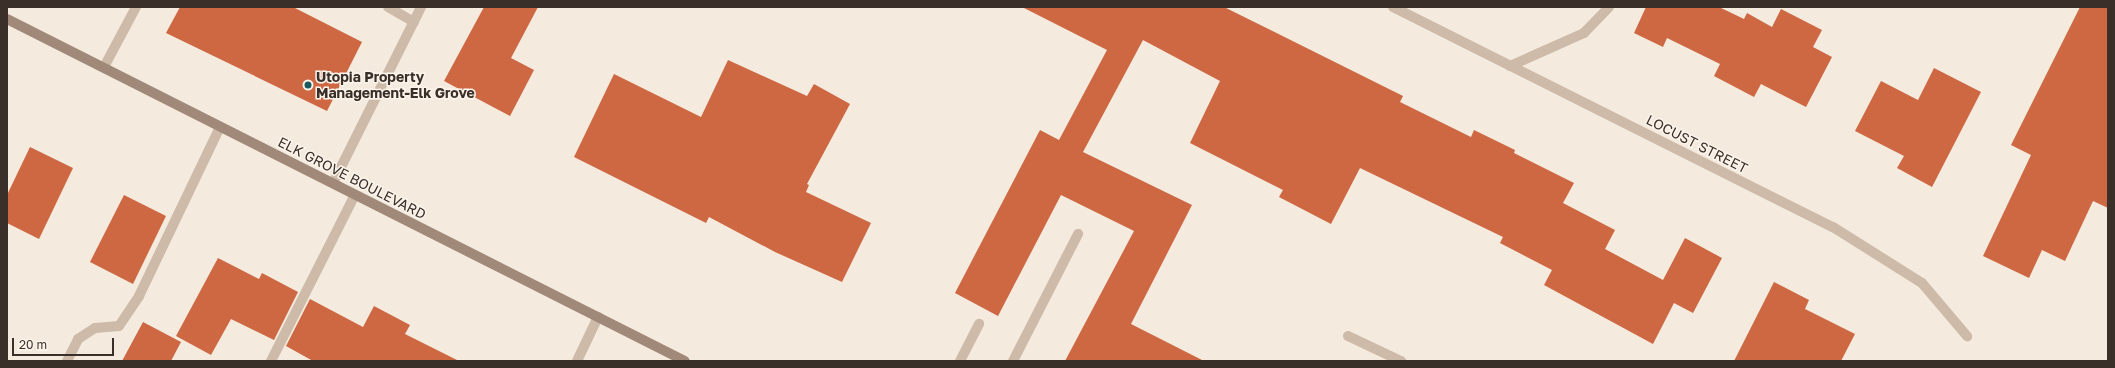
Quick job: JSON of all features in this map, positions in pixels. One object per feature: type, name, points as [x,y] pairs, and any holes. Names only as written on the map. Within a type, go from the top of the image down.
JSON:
[{"type":"main road","name":"ELK GROVE BOULEVARD","points":[[7,19],[685,361]]},
{"type":"street","points":[[104,67],[136,7]]},
{"type":"street","points":[[388,7],[414,22]]},
{"type":"street","points":[[333,184],[421,7]]},
{"type":"street","name":"LOCUST STREET","points":[[1393,7],[1833,227],[1922,283],[1967,336]]},
{"type":"street","points":[[1510,66],[1584,32],[1609,7]]},
{"type":"street","points":[[67,361],[78,339],[95,328],[119,326],[139,296],[220,127]]},
{"type":"street","points":[[271,361],[355,195]]},
{"type":"street","points":[[1013,361],[1078,234]]},
{"type":"street","points":[[577,361],[598,317]]},
{"type":"street","points":[[960,361],[979,324]]},
{"type":"street","points":[[1348,336],[1401,361]]},
{"type":"building","name":"Utopia Property Management-Elk Grove","points":[[180,7],[293,7],[362,42],[327,111],[166,33]]},
{"type":"building","points":[[484,7],[538,7],[511,58],[534,70],[510,116],[444,81]]},
{"type":"building","points":[[1022,7],[1224,7],[1403,96],[1400,102],[1471,137],[1474,130],[1515,150],[1514,153],[1574,183],[1563,203],[1615,230],[1605,249],[1663,280],[1685,238],[1722,258],[1693,313],[1674,303],[1653,344],[1544,285],[1552,270],[1500,243],[1503,237],[1360,168],[1331,224],[1279,197],[1283,190],[1190,143],[1220,81],[1143,40],[1083,152],[1192,205],[1131,324],[1204,361],[1065,361],[1134,231],[1061,195],[998,316],[955,293],[1040,130],[1059,140],[1107,50]]},
{"type":"building","points":[[1646,7],[1719,7],[1744,19],[1747,13],[1772,27],[1781,9],[1822,30],[1813,47],[1832,57],[1806,107],[1761,84],[1754,97],[1714,76],[1720,64],[1667,38],[1663,47],[1634,33]]},
{"type":"building","points":[[2080,7],[2108,7],[2108,208],[2093,201],[2065,261],[2042,250],[2029,278],[1983,256],[2031,155],[2011,145]]},
{"type":"building","points":[[728,60],[807,96],[814,84],[850,104],[807,184],[809,185],[806,192],[871,223],[842,282],[775,252],[709,217],[706,223],[574,157],[614,74],[701,117]]},
{"type":"building","points":[[1934,68],[1981,92],[1932,187],[1897,168],[1904,156],[1855,131],[1881,81],[1918,100]]},
{"type":"building","points":[[30,147],[73,168],[39,239],[7,223],[7,195]]},
{"type":"building","points":[[124,195],[166,216],[133,284],[90,262]]},
{"type":"building","points":[[218,258],[259,279],[262,273],[298,292],[274,340],[231,319],[211,355],[176,336]]},
{"type":"building","points":[[1774,282],[1809,300],[1805,309],[1855,334],[1841,361],[1734,361]]},
{"type":"building","points":[[310,299],[363,327],[374,306],[410,325],[405,334],[459,361],[313,361],[286,346]]},
{"type":"building","points":[[143,322],[181,342],[171,361],[122,361]]},
{"type":"place","name":"Utopia Property Management-Elk Grove","points":[[308,85]]}]
